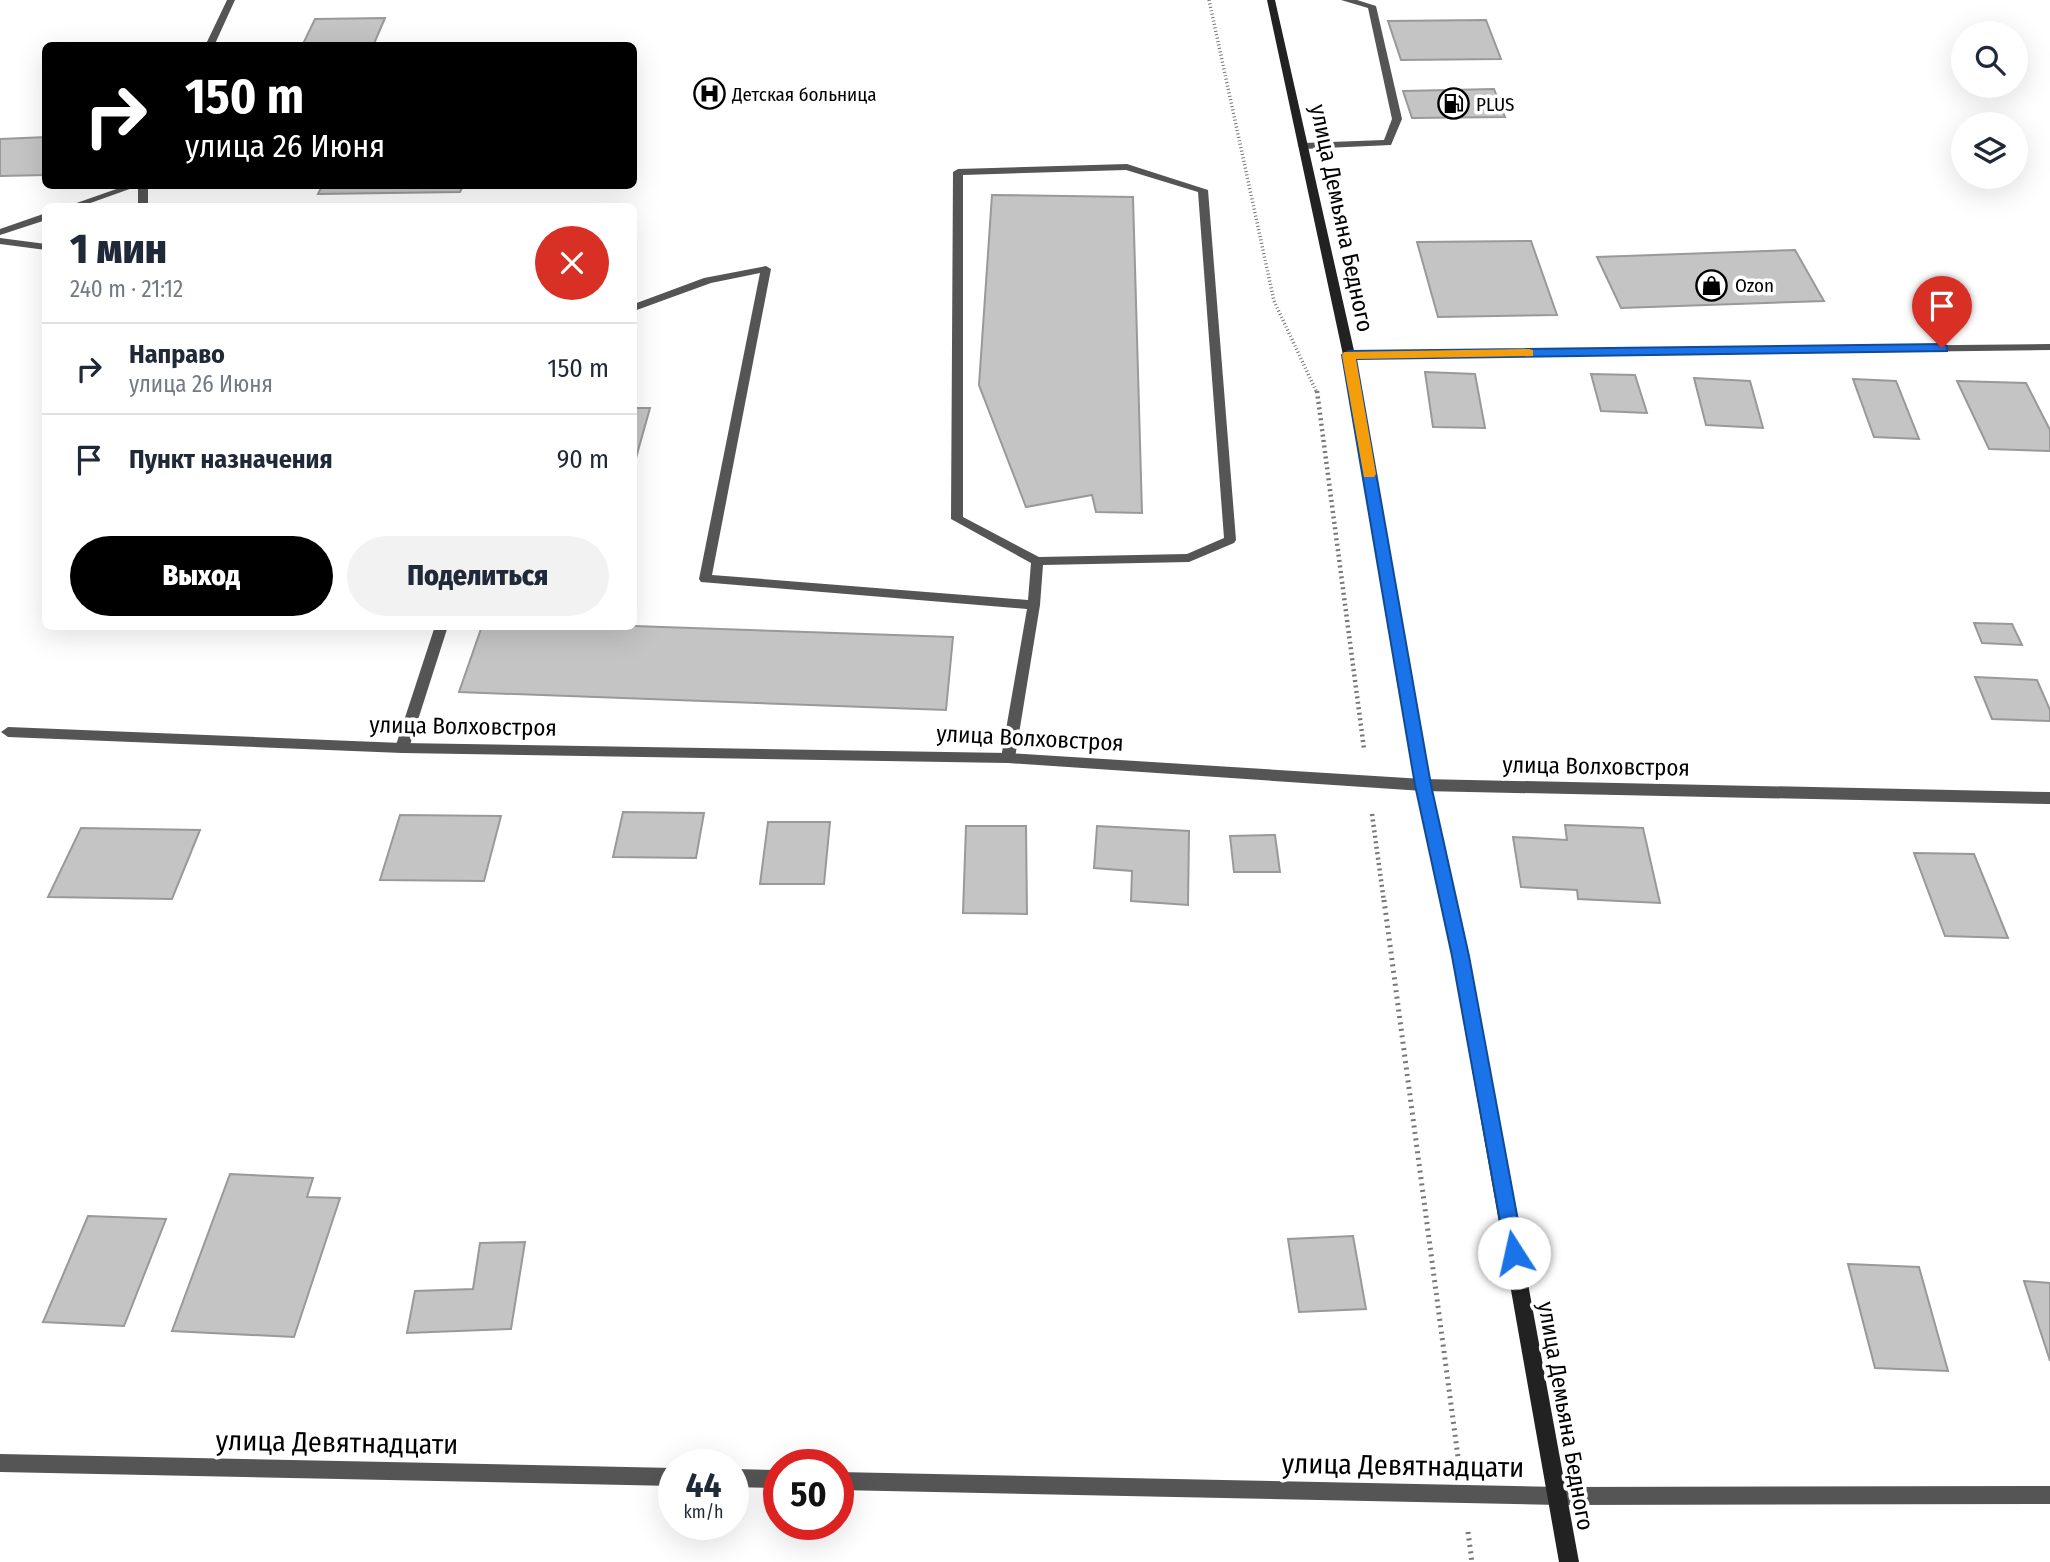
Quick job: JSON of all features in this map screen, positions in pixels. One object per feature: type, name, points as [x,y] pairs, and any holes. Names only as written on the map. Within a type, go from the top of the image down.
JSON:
[{"type":"main road","name":"улица Демьяна Бедного","points":[[1271,0],[1349,355],[1423,785],[1460,956],[1569,1562]]},
{"type":"street","points":[[211,42],[231,0]]},
{"type":"street","points":[[1303,146],[1388,143],[1397,118],[1372,6],[1345,0]]},
{"type":"street","points":[[1127,167],[1203,190],[1230,540],[1189,558],[1037,561],[957,519],[958,172],[1127,167]]},
{"type":"street","points":[[82,203],[124,189]]},
{"type":"street","points":[[0,232],[42,217]]},
{"type":"street","points":[[0,241],[42,246]]},
{"type":"street","points":[[637,307],[708,280],[766,269],[705,579],[1034,605]]},
{"type":"street","points":[[1349,355],[2050,347]]},
{"type":"street","points":[[1008,758],[1034,605],[1037,561]]},
{"type":"street","points":[[402,748],[441,630]]},
{"type":"street","name":"улица Волховстроя","points":[[8,732],[402,748],[1008,758],[1423,785],[2050,798]]},
{"type":"street","name":"улица Девятнадцати","points":[[0,1463],[658,1477]]},
{"type":"street","name":"улица Девятнадцати","points":[[854,1480],[1559,1496],[2050,1495]]},
{"type":"building","points":[[385,18],[375,42],[304,42],[315,19]]},
{"type":"building","points":[[1486,20],[1501,59],[1401,60],[1388,21]]},
{"type":"building","name":"PLUS","points":[[1494,89],[1505,117],[1412,118],[1403,91]]},
{"type":"building","points":[[42,137],[42,175],[0,176],[0,139]]},
{"type":"building","points":[[320,189],[462,189],[460,192],[318,194]]},
{"type":"building","points":[[992,195],[1133,197],[1142,513],[1096,512],[1092,495],[1026,507],[979,385]]},
{"type":"building","points":[[1531,241],[1557,315],[1438,317],[1417,242]]},
{"type":"building","points":[[1795,250],[1824,301],[1621,308],[1597,257]]},
{"type":"building","points":[[1425,372],[1475,374],[1485,428],[1433,427]]},
{"type":"building","points":[[1591,374],[1635,375],[1647,413],[1601,411]]},
{"type":"building","points":[[1694,378],[1750,381],[1763,428],[1706,425]]},
{"type":"building","points":[[1853,379],[1896,381],[1919,439],[1874,437]]},
{"type":"building","points":[[1957,381],[2026,383],[2050,430],[2050,451],[1989,449]]},
{"type":"building","points":[[637,408],[650,408],[637,454]]},
{"type":"building","points":[[1974,623],[2012,624],[2022,645],[1982,643]]},
{"type":"building","points":[[637,626],[953,637],[946,710],[459,692],[481,630],[637,630]]},
{"type":"building","points":[[1975,677],[2037,680],[2050,710],[2050,721],[1992,719]]},
{"type":"building","points":[[623,812],[704,813],[696,858],[613,857]]},
{"type":"building","points":[[400,815],[501,816],[484,881],[380,880]]},
{"type":"building","points":[[768,822],[830,822],[824,884],[760,884]]},
{"type":"building","points":[[1565,825],[1643,828],[1660,903],[1578,899],[1577,890],[1521,887],[1513,837],[1567,840]]},
{"type":"building","points":[[966,826],[1026,826],[1027,914],[963,913]]},
{"type":"building","points":[[1097,826],[1189,831],[1188,905],[1131,901],[1132,871],[1094,868]]},
{"type":"building","points":[[81,828],[200,830],[172,899],[48,897]]},
{"type":"building","points":[[1275,835],[1280,872],[1234,872],[1230,836]]},
{"type":"building","points":[[1914,853],[1974,854],[2008,938],[1945,936]]},
{"type":"building","points":[[230,1174],[313,1178],[307,1197],[340,1198],[294,1337],[172,1331]]},
{"type":"building","points":[[88,1216],[166,1219],[124,1326],[43,1322]]},
{"type":"building","points":[[1353,1236],[1366,1309],[1299,1312],[1288,1239]]},
{"type":"building","points":[[525,1242],[511,1329],[407,1333],[415,1291],[473,1289],[480,1243]]},
{"type":"building","points":[[1848,1264],[1919,1267],[1948,1371],[1875,1368]]},
{"type":"building","points":[[2024,1281],[2050,1283],[2050,1361]]},
{"type":"slow traffic","points":[[1369,474],[1349,355],[1529,353]]},
{"type":"place","name":"Детская больница","points":[[709,94]]},
{"type":"place","name":"PLUS","points":[[1453,104]]},
{"type":"place","name":"Ozon","points":[[1712,285]]},
{"type":"route","points":[[1514,1253],[1460,956],[1423,785],[1349,355],[1942,348]]}]
